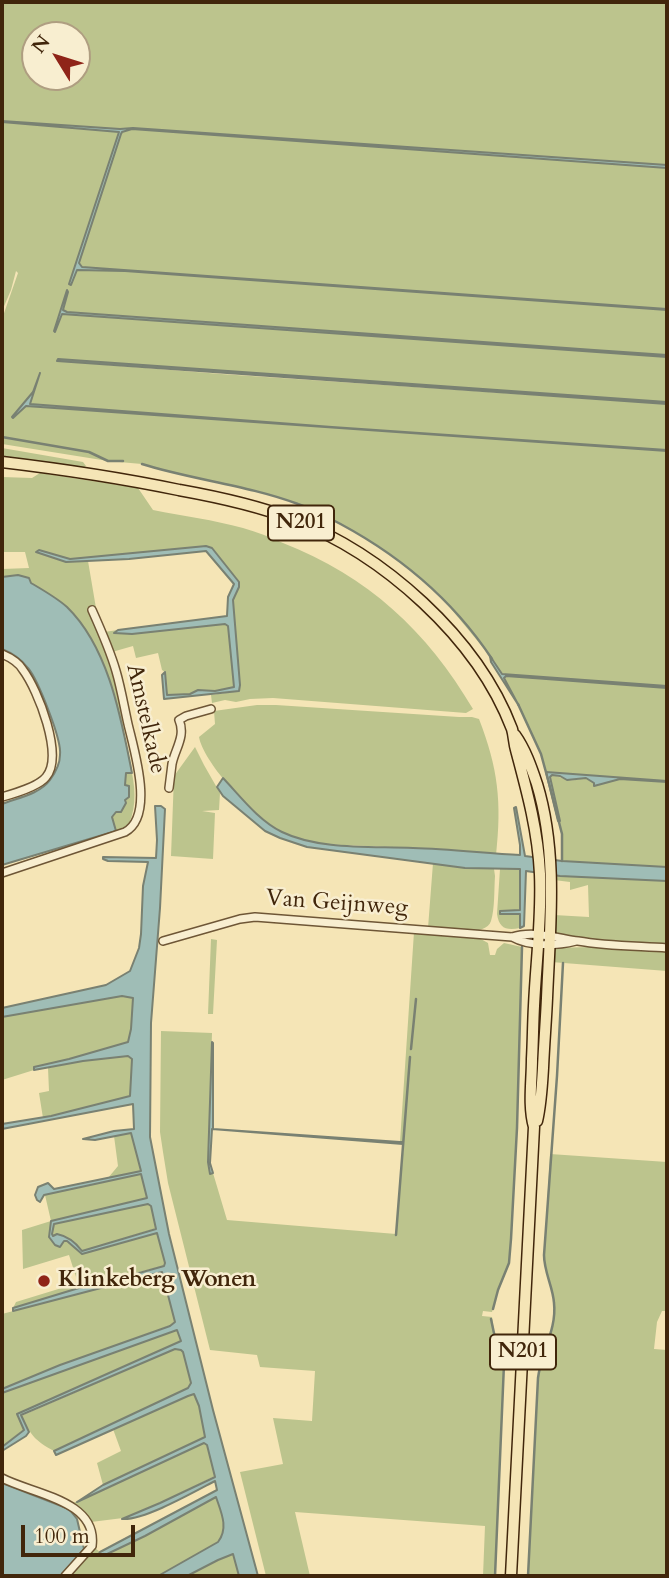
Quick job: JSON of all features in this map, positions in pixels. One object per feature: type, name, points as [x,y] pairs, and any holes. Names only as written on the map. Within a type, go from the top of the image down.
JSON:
[{"type":"main road","name":"N201","points":[[2,462],[98,475],[235,501],[292,519],[329,536],[386,571],[445,625],[490,687],[513,733],[544,850],[546,875],[541,1095],[538,1119],[534,1127],[511,1576]]},
{"type":"street","name":"Amstelkade","points":[[2,873],[125,832],[133,825],[138,815],[141,790],[139,771],[116,671],[92,610]]},
{"type":"street","points":[[2,654],[22,668],[33,687],[49,729],[53,750],[52,764],[46,777],[29,788],[2,797]]},
{"type":"street","points":[[169,788],[172,762],[182,736],[179,720],[211,709]]},
{"type":"street","name":"Van Geijnweg","points":[[163,941],[255,917],[512,937],[520,934],[566,944],[577,941],[667,948]]},
{"type":"street","points":[[2,1478],[65,1503],[75,1509],[90,1525],[92,1546],[65,1576]]},
{"type":"green space","points":[[2,2],[667,2],[667,165],[134,128],[63,126],[119,132],[70,284],[77,270],[125,271],[667,310],[667,355],[207,324],[667,357],[667,402],[57,361],[667,404],[667,450],[29,404],[40,375],[33,392],[14,418],[26,406],[667,451],[667,686],[502,674],[438,593],[397,559],[348,528],[299,504],[142,464],[2,444],[2,319],[18,273],[16,271],[2,311],[2,122],[21,123],[2,121]],"holes":[[[68,292],[63,310],[67,312],[166,321],[62,314],[54,331]]]},
{"type":"green space","points":[[132,129],[667,168],[667,309],[82,267],[79,263],[121,134]]},
{"type":"green space","points":[[2,448],[83,462],[86,466],[83,468],[2,456]]},
{"type":"green space","points":[[40,473],[138,488],[153,510],[243,528],[314,556],[368,589],[393,609],[436,655],[473,709],[466,713],[273,698],[212,703],[211,695],[239,691],[240,685],[233,600],[239,587],[212,548],[205,546],[70,559],[38,550],[66,562],[88,561],[97,614],[88,612],[108,655],[125,737],[105,668],[79,621],[59,601],[31,583],[29,578],[18,575],[2,577],[2,569],[29,568],[25,552],[2,552],[2,477],[32,478]]},
{"type":"green space","points":[[225,624],[228,626],[234,687],[215,691],[198,690],[190,694],[167,695],[165,672],[162,670],[158,653],[136,658],[133,646],[112,652],[104,632],[118,630],[115,632],[131,634]]},
{"type":"green space","points":[[506,676],[667,688],[667,867],[562,861],[562,834],[550,776],[569,780],[586,778],[595,786],[611,781],[546,772],[533,736],[504,678]]},
{"type":"green space","points":[[257,705],[479,719],[491,753],[497,786],[499,818],[496,855],[319,844],[293,837],[274,828],[250,808],[217,771],[199,737],[215,724],[214,711]]},
{"type":"green space","points":[[195,747],[220,793],[219,810],[202,811],[215,813],[213,859],[171,856],[174,776]]},
{"type":"green space","points":[[126,773],[132,773],[133,809],[126,830],[116,831],[112,817],[125,800]]},
{"type":"green space","points":[[433,863],[494,869],[493,910],[487,926],[473,931],[428,928]]},
{"type":"green space","points":[[500,869],[521,869],[520,911],[501,911],[500,914],[520,914],[520,928],[511,929],[499,923],[497,914]]},
{"type":"green space","points":[[554,875],[667,881],[667,946],[582,939],[554,933],[554,915],[589,917],[588,885],[570,890],[570,882],[554,880]]},
{"type":"green space","points":[[414,932],[479,938],[488,943],[490,955],[495,955],[504,943],[522,947],[517,1128],[509,1263],[492,1312],[483,1311],[482,1316],[492,1317],[495,1338],[504,1364],[495,1576],[483,1576],[485,1526],[295,1512],[310,1576],[266,1576],[240,1472],[283,1464],[273,1418],[312,1421],[315,1371],[260,1367],[257,1355],[210,1350],[168,1183],[163,1152],[160,1132],[161,1031],[212,1033],[208,1163],[227,1220],[396,1234],[404,1143],[400,1142]]},
{"type":"green space","points":[[211,939],[217,940],[213,1014],[208,1014]]},
{"type":"green space","points":[[591,947],[667,952],[667,971],[551,962],[552,948]]},
{"type":"green space","points":[[122,996],[133,998],[128,1042],[34,1067],[34,1070],[2,1080],[2,1017]]},
{"type":"green space","points":[[128,1056],[132,1058],[130,1096],[43,1118],[39,1093],[49,1091],[48,1068]]},
{"type":"green space","points":[[131,1132],[141,1171],[108,1178],[118,1166],[114,1136]]},
{"type":"green space","points":[[550,1154],[667,1162],[667,1311],[662,1311],[657,1322],[654,1349],[667,1350],[667,1576],[528,1576],[538,1378],[554,1313],[544,1255]]},
{"type":"green space","points":[[142,1173],[147,1198],[52,1221],[49,1237],[70,1243],[79,1252],[157,1233],[165,1263],[163,1266],[13,1308],[16,1302],[78,1283],[69,1255],[23,1269],[22,1230],[51,1221],[45,1195]]},
{"type":"green space","points":[[148,1204],[151,1206],[157,1228],[82,1251],[69,1239],[53,1236],[51,1233],[54,1224]]},
{"type":"green space","points":[[162,1272],[174,1324],[2,1389],[2,1314]]},
{"type":"green space","points":[[178,1330],[181,1341],[17,1415],[24,1429],[2,1447],[2,1393]]},
{"type":"green space","points":[[175,1349],[183,1352],[191,1383],[188,1388],[54,1451],[34,1437],[21,1416]]},
{"type":"green space","points":[[194,1394],[205,1437],[103,1485],[97,1463],[121,1451],[113,1429]]},
{"type":"green space","points":[[204,1443],[207,1445],[215,1476],[131,1517],[91,1522],[73,1503]]},
{"type":"green space","points":[[216,1496],[223,1526],[218,1542],[158,1576],[68,1576],[95,1548],[100,1552],[99,1555],[105,1555]]},
{"type":"green space","points":[[233,1554],[239,1576],[187,1576],[218,1560]]},
{"type":"water","points":[[2,121],[133,128],[667,165],[667,168],[132,129],[121,134],[79,263],[82,267],[667,310],[125,271],[77,270],[71,285],[69,284],[119,132]]},
{"type":"water","points":[[67,290],[63,310],[67,312],[667,357],[62,314],[55,332]]},
{"type":"water","points":[[57,361],[667,402],[667,404]]},
{"type":"water","points":[[40,373],[30,404],[667,451],[26,406],[13,418],[33,392]]},
{"type":"water","points":[[206,546],[212,548],[239,582],[233,600],[239,691],[164,699],[162,675],[165,672],[167,695],[234,687],[228,626],[225,624],[132,634],[114,633],[118,630],[227,616],[228,597],[234,584],[206,551],[66,562],[36,552],[39,550],[70,559]]},
{"type":"water","points":[[18,575],[29,578],[31,583],[67,607],[93,642],[118,707],[132,773],[126,773],[125,785],[129,786],[129,797],[125,800],[121,812],[116,812],[112,817],[116,831],[2,865],[2,804],[46,785],[57,768],[60,755],[53,724],[32,675],[19,659],[2,649],[2,577]]},
{"type":"water","points":[[490,656],[502,674],[667,688],[506,676],[504,678],[519,706],[491,662]]},
{"type":"water","points":[[546,772],[667,782],[620,779],[594,786],[594,783],[586,778],[567,780],[552,775],[550,777],[558,821]]},
{"type":"water","points":[[223,778],[250,808],[273,827],[312,842],[520,855],[516,807],[525,856],[562,861],[667,867],[667,881],[560,876],[526,871],[524,926],[520,928],[520,914],[500,914],[500,911],[520,910],[520,869],[465,868],[307,847],[265,831],[223,796],[217,787]]},
{"type":"water","points":[[155,806],[161,806],[165,809],[151,1023],[150,1137],[169,1234],[258,1576],[239,1576],[233,1554],[187,1576],[158,1576],[218,1542],[224,1526],[216,1497],[145,1536],[105,1555],[98,1555],[217,1490],[215,1481],[155,1511],[122,1519],[215,1477],[207,1445],[204,1443],[77,1502],[103,1485],[205,1437],[194,1394],[56,1455],[54,1451],[188,1388],[191,1383],[181,1350],[175,1349],[21,1415],[29,1432],[2,1451],[2,1447],[24,1430],[17,1414],[181,1341],[177,1330],[2,1393],[2,1389],[60,1365],[175,1322],[162,1272],[13,1311],[13,1308],[92,1284],[164,1266],[157,1233],[82,1254],[67,1241],[60,1247],[49,1237],[51,1221],[147,1198],[141,1174],[44,1195],[40,1202],[35,1195],[38,1187],[48,1183],[54,1189],[141,1171],[131,1133],[95,1140],[83,1139],[134,1129],[133,1104],[2,1129],[2,1124],[51,1116],[130,1096],[132,1059],[128,1056],[34,1070],[34,1067],[128,1042],[133,998],[122,996],[2,1017],[2,1008],[106,985],[130,971],[139,948],[143,886],[148,862],[108,861],[103,857],[156,858]],"holes":[[[148,1204],[151,1206],[156,1229],[82,1251],[68,1238],[52,1234],[54,1224]]]},
{"type":"water","points":[[212,1042],[213,1129],[403,1144],[212,1129],[210,1163],[213,1173],[210,1174],[208,1162]]},
{"type":"water","points":[[2,1483],[69,1509],[77,1519],[84,1549],[61,1576],[2,1576]]},
{"type":"waterway","points":[[2,437],[89,452],[108,461],[123,461]]},
{"type":"waterway","points":[[142,464],[279,497],[351,530],[375,544],[419,577],[458,615],[492,659]]},
{"type":"waterway","points":[[518,704],[541,754],[562,834],[562,861]]},
{"type":"waterway","points":[[493,1309],[509,1263],[511,1239],[522,947]]},
{"type":"waterway","points":[[528,1576],[538,1378],[554,1313],[544,1255],[563,963]]},
{"type":"waterway","points":[[411,1049],[416,999]]},
{"type":"waterway","points":[[396,1235],[410,1057]]},
{"type":"waterway","points":[[491,1319],[504,1364],[495,1576]]},
{"type":"place","name":"Klinkeberg Wonen","points":[[44,1281]]}]
